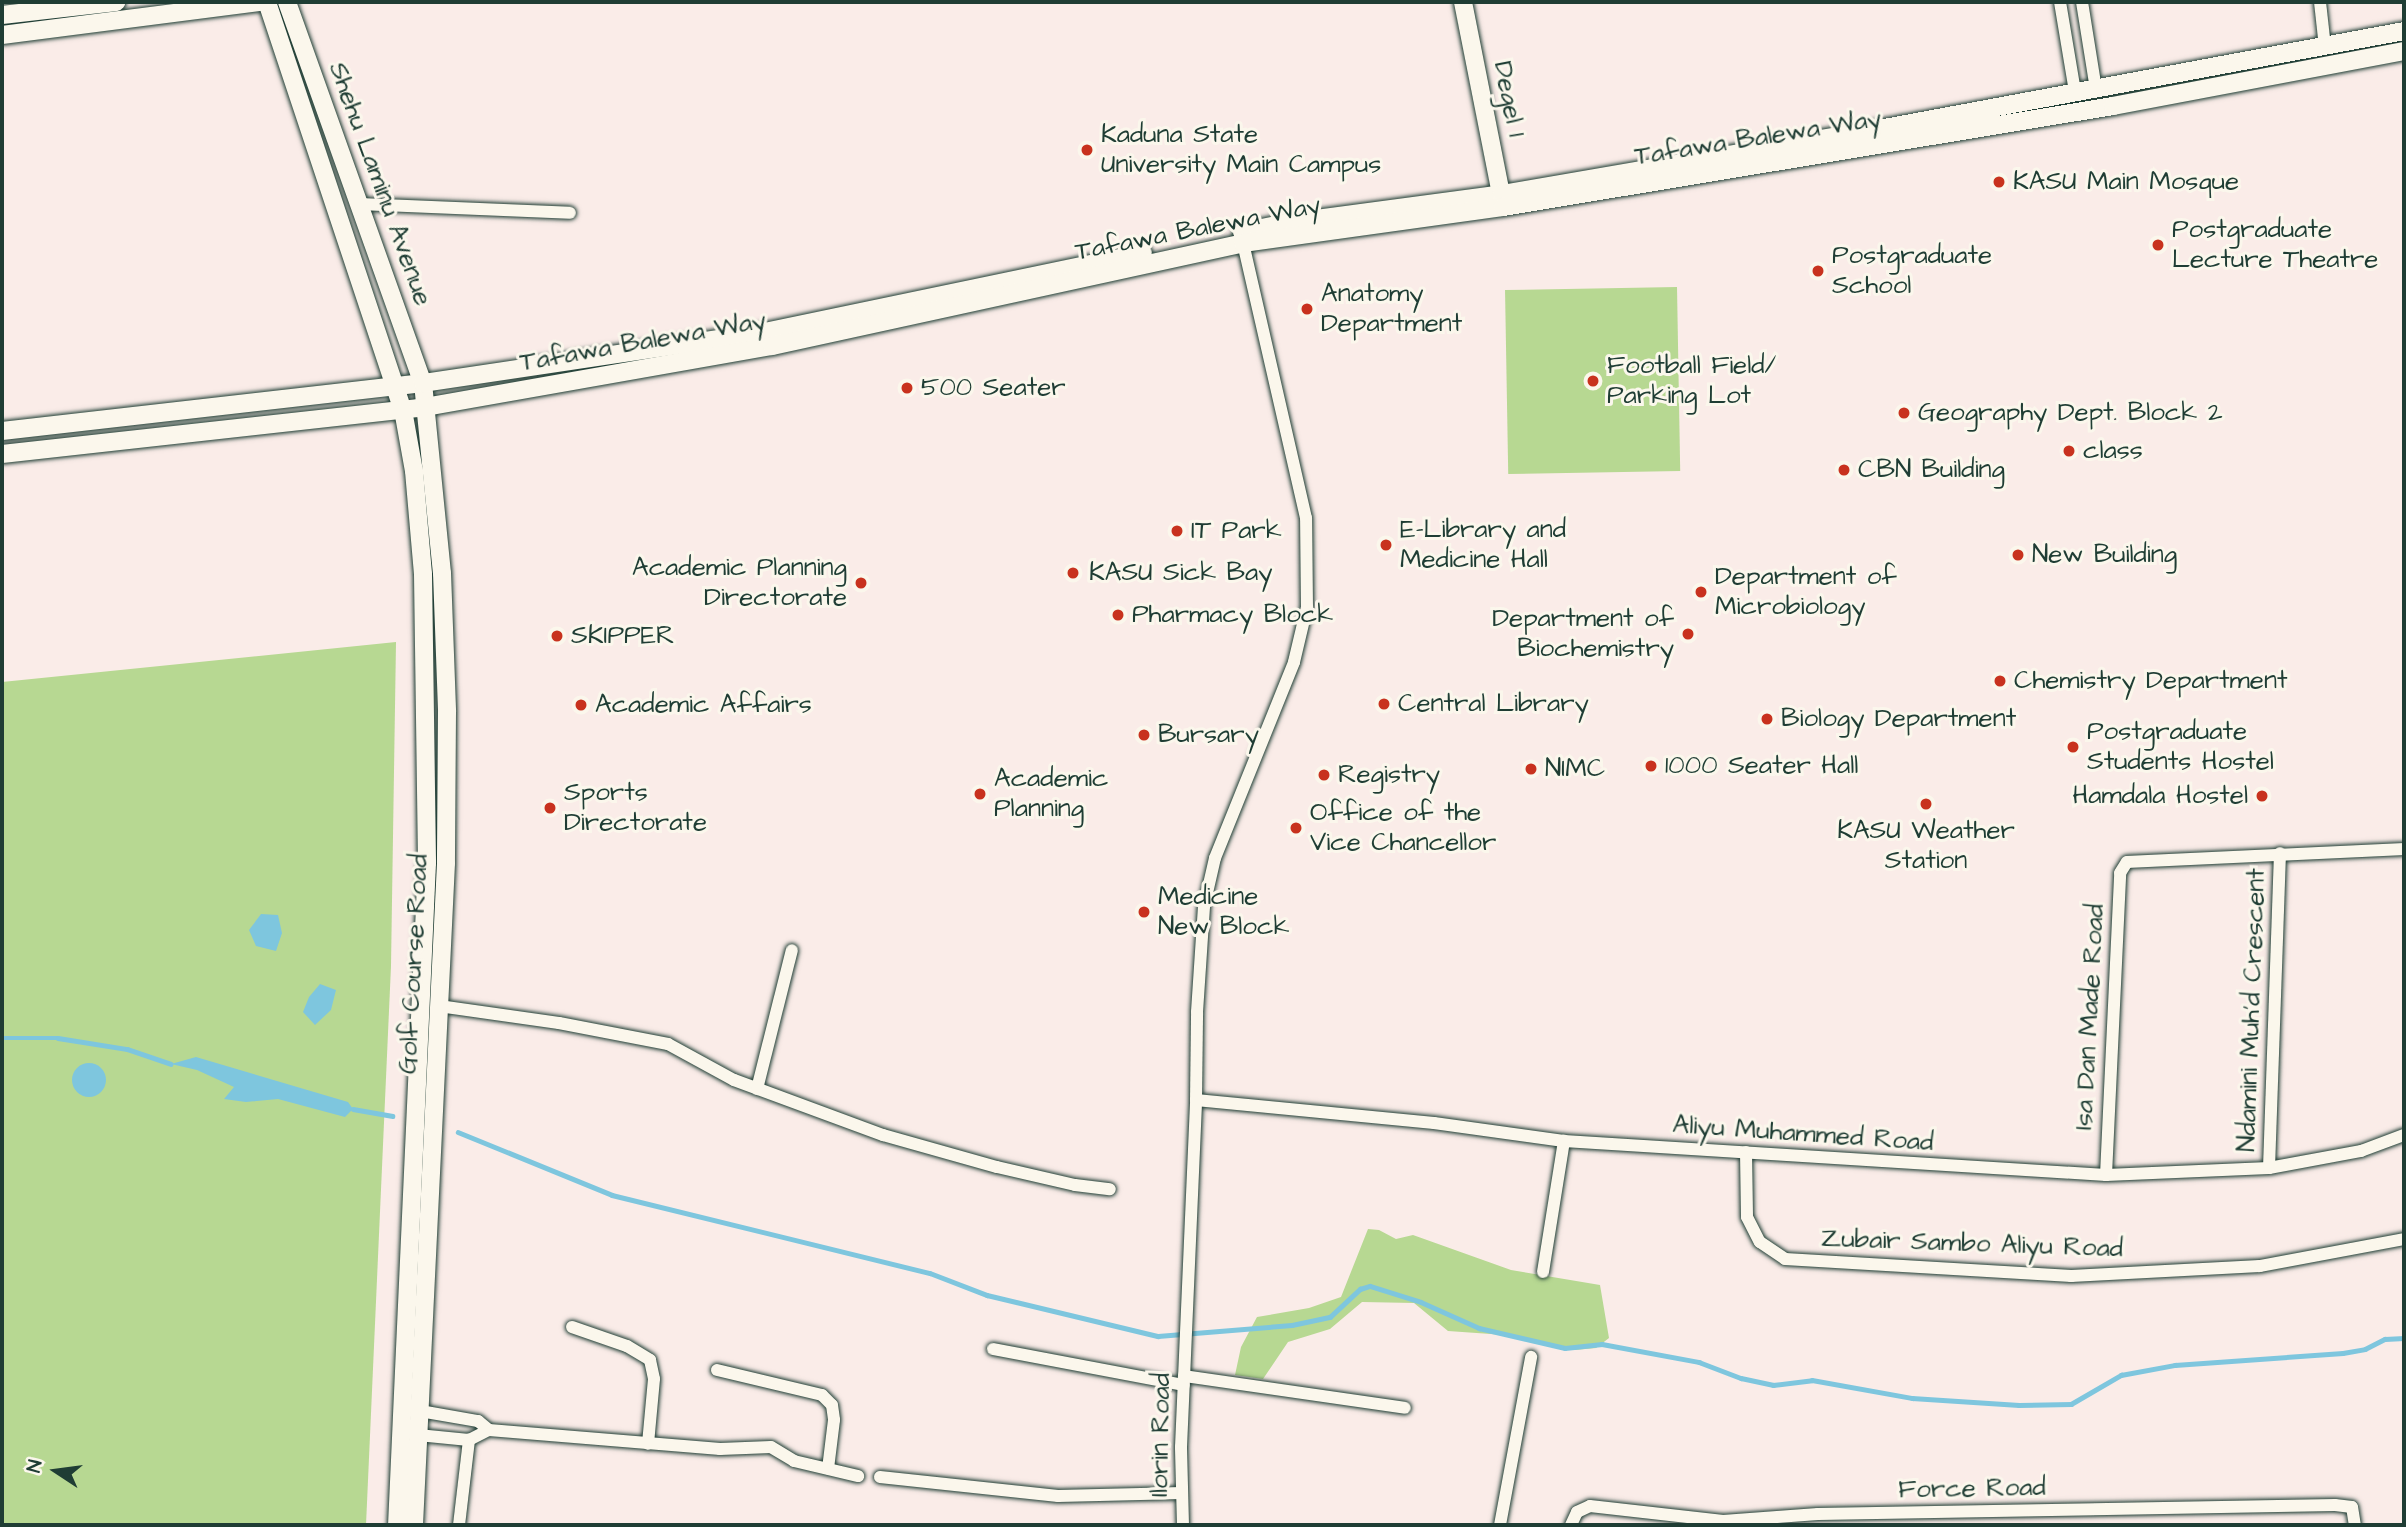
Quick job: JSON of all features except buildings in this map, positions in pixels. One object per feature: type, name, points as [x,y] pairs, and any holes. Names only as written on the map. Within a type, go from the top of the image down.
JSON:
[{"type":"main road","points":[[2,15],[116,2]]},
{"type":"main road","points":[[2,35],[261,2]]},
{"type":"main road","name":"Shehu Laminu Avenue","points":[[267,2],[403,410]]},
{"type":"main road","name":"Shehu Laminu Avenue","points":[[287,2],[423,383],[428,406]]},
{"type":"main road","name":"Degel 1","points":[[1463,2],[1503,200]]},
{"type":"main road","name":"Tafawa Balewa Way","points":[[1503,200],[2404,31]]},
{"type":"main road","name":"Tafawa Balewa Way","points":[[2,431],[395,384],[423,383],[765,332],[1242,238],[2113,106],[2404,51]]},
{"type":"main road","name":"Tafawa Balewa Way","points":[[2,454],[428,406],[772,346],[1242,238]]},
{"type":"main road","name":"Golf Course Road","points":[[397,1525],[447,712],[428,406]]},
{"type":"main road","name":"Golf Course Road","points":[[403,410],[414,471],[423,574],[437,863],[439,1006],[414,1525]]},
{"type":"street","points":[[2060,2],[2075,92]]},
{"type":"street","points":[[2082,2],[2096,89]]},
{"type":"street","points":[[2320,2],[2325,47]]},
{"type":"street","points":[[359,204],[570,213]]},
{"type":"street","name":"Ilorin Road","points":[[1183,1525],[1184,1381],[1197,1012],[1207,894],[1215,858],[1294,662],[1307,607],[1306,518],[1242,238]]},
{"type":"street","points":[[2280,853],[2404,849]]},
{"type":"street","name":"Isa Dan Made Road","points":[[2105,1175],[2120,873],[2127,862],[2280,853]]},
{"type":"street","name":"Ndamini Muh'd Crescent","points":[[2269,1168],[2280,853]]},
{"type":"street","points":[[757,1089],[792,950]]},
{"type":"street","points":[[439,1006],[559,1023],[668,1044],[734,1080],[821,1115],[997,1167],[1075,1185],[1110,1189]]},
{"type":"street","name":"Aliyu Muhammed Road","points":[[1196,1100],[1434,1123],[1564,1141],[2105,1175],[2269,1168],[2361,1151],[2404,1135]]},
{"type":"street","points":[[1543,1272],[1564,1141]]},
{"type":"street","name":"Zubair Sambo Aliyu Road","points":[[1746,1152],[1747,1217],[1760,1242],[1785,1259],[2071,1276],[2260,1266],[2404,1239]]},
{"type":"street","points":[[572,1327],[627,1346],[650,1360],[654,1379],[648,1444]]},
{"type":"street","points":[[993,1349],[1184,1381],[1405,1408]]},
{"type":"street","points":[[1500,1525],[1531,1357]]},
{"type":"street","points":[[718,1370],[822,1395],[832,1405],[833,1412],[828,1469]]},
{"type":"street","points":[[419,1411],[478,1421],[489,1430]]},
{"type":"street","points":[[418,1436],[468,1440],[489,1430],[720,1449],[771,1447],[794,1461],[858,1476]]},
{"type":"street","points":[[459,1525],[468,1440]]},
{"type":"street","points":[[880,1477],[1058,1496],[1182,1493]]},
{"type":"street","name":"Force Road","points":[[1571,1525],[1577,1512],[1590,1506],[1724,1523],[1818,1514],[2335,1505],[2352,1507],[2355,1525]]},
{"type":"green space","name":"Football Field/ Parking Lot","points":[[1677,287],[1680,471],[1508,474],[1505,290]]},
{"type":"green space","points":[[396,642],[391,966],[366,1525],[2,1525],[2,682]]},
{"type":"green space","points":[[1368,1229],[1379,1230],[1396,1239],[1413,1235],[1511,1270],[1600,1285],[1609,1338],[1596,1348],[1575,1350],[1546,1346],[1505,1335],[1448,1331],[1414,1303],[1362,1302],[1330,1329],[1288,1342],[1263,1379],[1235,1375],[1241,1347],[1257,1317],[1309,1308],[1341,1297]]},
{"type":"water","points":[[261,914],[278,915],[282,933],[276,951],[256,946],[249,930]]},
{"type":"water","points":[[320,984],[336,990],[331,1010],[315,1025],[303,1012],[309,997]]},
{"type":"water","points":[[196,1057],[348,1102],[353,1109],[345,1117],[278,1099],[246,1102],[224,1099],[234,1087],[197,1070],[171,1064]]},
{"type":"water","points":[[89,1063],[101,1068],[106,1080],[101,1092],[89,1097],[77,1092],[72,1080],[77,1068]]},
{"type":"waterway","points":[[2,1038],[58,1038],[127,1049],[171,1064]]},
{"type":"waterway","points":[[353,1109],[392,1116]]},
{"type":"waterway","points":[[458,1132],[612,1195],[930,1273],[987,1295],[1158,1336],[1292,1325],[1330,1317],[1360,1289],[1370,1286],[1421,1302],[1479,1328],[1565,1348],[1602,1344],[1699,1362],[1741,1378],[1773,1385],[1812,1380],[1912,1398],[2019,1405],[2071,1404],[2121,1375],[2175,1365],[2343,1353],[2365,1349],[2385,1339],[2404,1338]]},
{"type":"place","name":"Kaduna State University Main Campus","points":[[1087,150]]},
{"type":"place","name":"KASU Main Mosque","points":[[1999,182]]},
{"type":"place","name":"Postgraduate Lecture Theatre","points":[[2158,245]]},
{"type":"place","name":"Postgraduate School","points":[[1818,271]]},
{"type":"place","name":"Anatomy Department","points":[[1307,309]]},
{"type":"place","name":"Football Field/ Parking Lot","points":[[1593,381]]},
{"type":"place","name":"500 Seater","points":[[907,388]]},
{"type":"place","name":"Geography Dept. Block 2","points":[[1904,413]]},
{"type":"place","name":"class","points":[[2069,451]]},
{"type":"place","name":"CBN Building","points":[[1844,470]]},
{"type":"place","name":"IT Park","points":[[1177,531]]},
{"type":"place","name":"E-Library and Medicine Hall","points":[[1386,545]]},
{"type":"place","name":"New Building","points":[[2018,555]]},
{"type":"place","name":"KASU Sick Bay","points":[[1073,573]]},
{"type":"place","name":"Academic Planning Directorate","points":[[861,583]]},
{"type":"place","name":"Department of Microbiology","points":[[1701,592]]},
{"type":"place","name":"Pharmacy Block","points":[[1118,615]]},
{"type":"place","name":"Department of Biochemistry","points":[[1688,634]]},
{"type":"place","name":"SKIPPER","points":[[557,636]]},
{"type":"place","name":"Chemistry Department","points":[[2000,681]]},
{"type":"place","name":"Central Library","points":[[1384,704]]},
{"type":"place","name":"Academic Affairs","points":[[581,705]]},
{"type":"place","name":"Biology Department","points":[[1767,719]]},
{"type":"place","name":"Bursary","points":[[1144,735]]},
{"type":"place","name":"Postgraduate Students Hostel","points":[[2073,747]]},
{"type":"place","name":"1000 Seater Hall","points":[[1651,766]]},
{"type":"place","name":"NIMC","points":[[1531,769]]},
{"type":"place","name":"Registry","points":[[1324,775]]},
{"type":"place","name":"Academic Planning","points":[[980,794]]},
{"type":"place","name":"Hamdala Hostel","points":[[2262,796]]},
{"type":"place","name":"KASU Weather Station","points":[[1926,804]]},
{"type":"place","name":"Sports Directorate","points":[[550,808]]},
{"type":"place","name":"Office of the Vice Chancellor","points":[[1296,828]]},
{"type":"place","name":"Medicine New Block","points":[[1144,912]]}]
